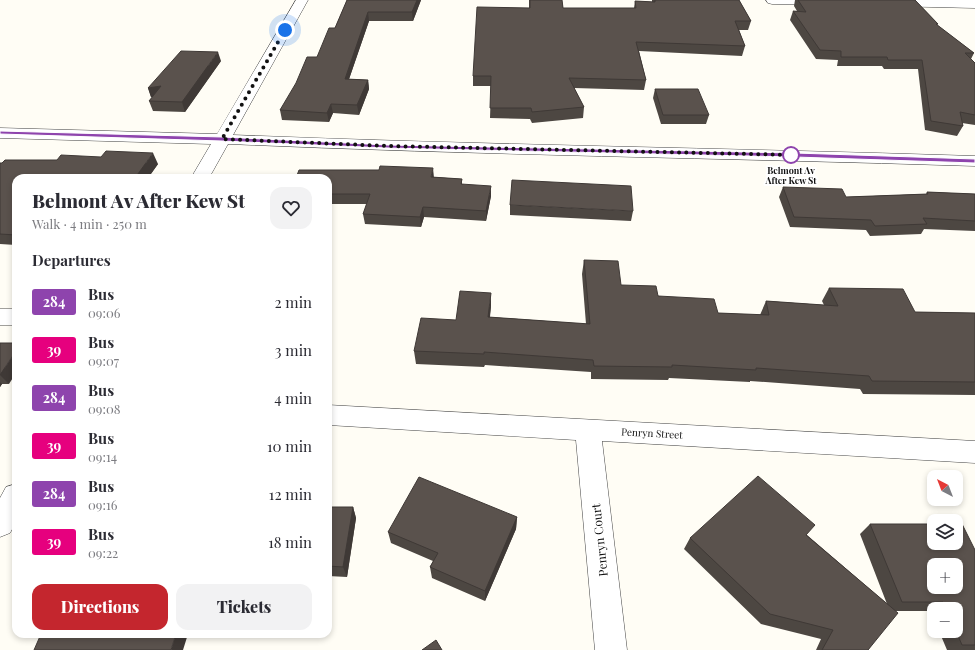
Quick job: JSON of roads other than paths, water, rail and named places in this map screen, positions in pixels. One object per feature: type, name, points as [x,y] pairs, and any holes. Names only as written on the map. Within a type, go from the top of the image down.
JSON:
[{"type":"street","points":[[202,174],[302,0]]},
{"type":"street","points":[[772,0],[834,1]]},
{"type":"street","points":[[873,2],[957,2],[972,9]]},
{"type":"street","points":[[0,133],[222,139],[388,146],[795,155],[975,161]]},
{"type":"street","points":[[0,317],[12,318]]},
{"type":"street","name":"Penryn Street","points":[[332,415],[975,452]]},
{"type":"street","name":"Penryn Court","points":[[588,429],[611,650]]},
{"type":"street","points":[[0,524],[12,503]]},
{"type":"place","name":"Belmont Av After Kew St","points":[[791,155]]}]
